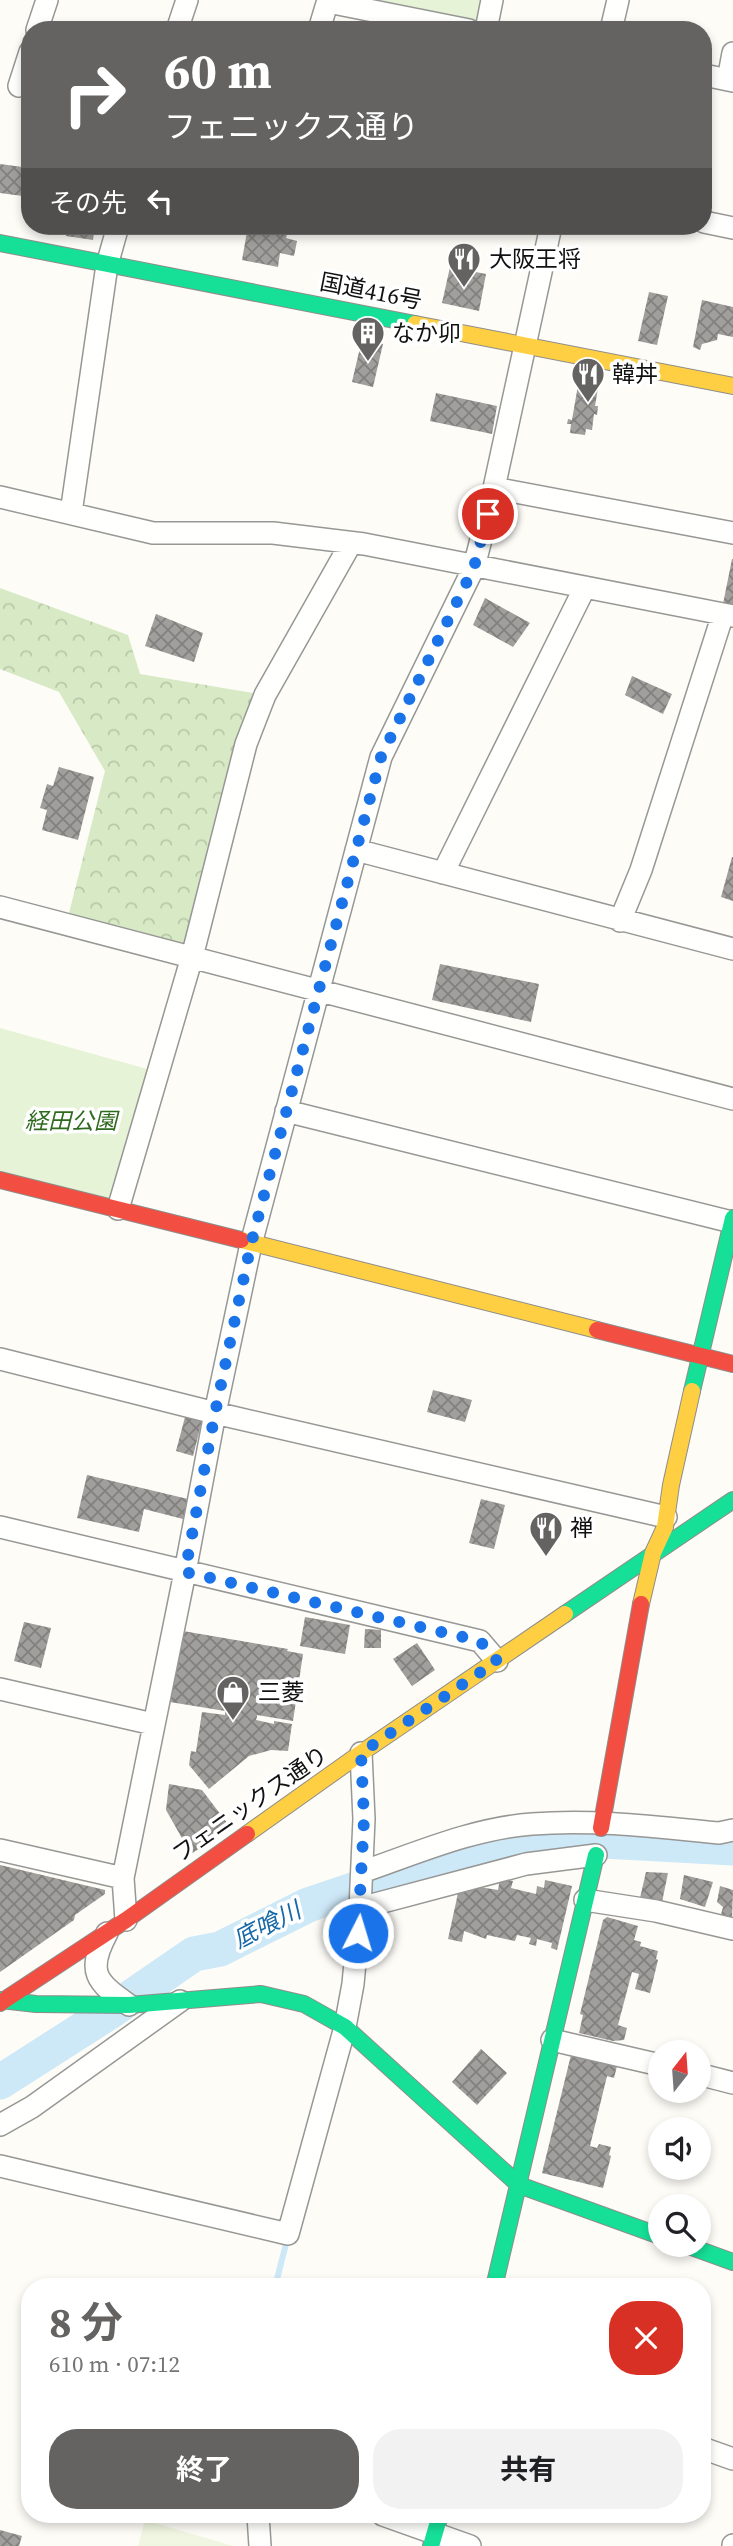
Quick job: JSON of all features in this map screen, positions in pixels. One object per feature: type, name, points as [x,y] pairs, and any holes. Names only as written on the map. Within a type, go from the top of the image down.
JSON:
[{"type":"main road","name":"国道416号","points":[[0,243],[525,343],[733,386]]},
{"type":"main road","points":[[0,1180],[700,1358],[733,1364]]},
{"type":"main road","points":[[602,1825],[643,1595],[653,1553],[666,1517],[732,1220]]},
{"type":"main road","name":"フェニックス通り","points":[[1,2001],[126,1920],[361,1753],[733,1500]]},
{"type":"main road","points":[[496,2278],[596,1855]]},
{"type":"main road","points":[[1,2001],[74,2005],[130,2004],[247,1994],[273,1995],[312,2007],[345,2027],[519,2185],[648,2232]]},
{"type":"main road","points":[[711,2254],[733,2262]]},
{"type":"street","points":[[40,21],[47,0]]},
{"type":"street","points":[[180,21],[187,0]]},
{"type":"street","points":[[488,21],[492,0]]},
{"type":"street","points":[[613,21],[618,0]]},
{"type":"street","points":[[322,21],[328,1],[425,21]]},
{"type":"street","points":[[712,76],[731,80],[733,53]]},
{"type":"street","points":[[712,224],[733,228]]},
{"type":"street","points":[[71,513],[107,265],[115,235]]},
{"type":"street","points":[[126,1920],[123,1878],[251,1244],[381,757],[474,567],[494,488],[549,235]]},
{"type":"street","points":[[494,488],[733,533]]},
{"type":"street","points":[[0,497],[153,533],[273,533],[351,542],[728,615],[641,870],[620,921]]},
{"type":"street","points":[[118,1209],[192,957],[246,744],[265,695],[351,542]]},
{"type":"street","points":[[443,873],[585,587]]},
{"type":"street","points":[[356,850],[733,949]]},
{"type":"street","points":[[0,907],[733,1099]]},
{"type":"street","points":[[286,1111],[732,1220]]},
{"type":"street","points":[[0,1359],[215,1413],[666,1517]]},
{"type":"street","points":[[0,1527],[480,1641],[497,1661]]},
{"type":"street","points":[[0,1689],[153,1724]]},
{"type":"street","points":[[0,2166],[288,2234],[345,2027],[353,1984],[364,1819],[361,1753]]},
{"type":"street","points":[[362,1872],[487,1831],[530,1824],[602,1825],[719,1833],[733,1830]]},
{"type":"street","points":[[0,1850],[123,1878]]},
{"type":"street","points":[[360,1908],[526,1864],[596,1855]]},
{"type":"street","points":[[585,1900],[656,1911],[733,1929]]},
{"type":"street","points":[[107,1933],[95,1959],[96,1973],[103,1985],[130,2004]]},
{"type":"street","points":[[0,2124],[32,2106],[177,2001]]},
{"type":"street","points":[[552,2040],[648,2062]]},
{"type":"street","points":[[711,2077],[733,2082]]},
{"type":"street","points":[[711,2451],[733,2459]]},
{"type":"street","points":[[259,2523],[260,2546]]},
{"type":"street","points":[[409,2523],[470,2546]]},
{"type":"green space","points":[[329,0],[492,0],[488,21],[439,21]]},
{"type":"green space","points":[[0,588],[128,635],[140,674],[265,695],[188,956],[66,925],[105,771],[59,692],[0,669]]},
{"type":"green space","name":"経田公園","points":[[0,1028],[158,1072],[118,1209],[0,1180]]},
{"type":"green space","points":[[144,2523],[155,2523],[233,2546],[138,2546]]},
{"type":"building","points":[[0,164],[21,167],[21,196],[0,193]]},
{"type":"building","points":[[66,235],[94,235],[93,240]]},
{"type":"building","points":[[246,235],[287,235],[286,238],[297,241],[294,256],[280,253],[278,267],[242,260]]},
{"type":"building","name":"大阪王将","points":[[450,267],[486,274],[479,311],[442,303]]},
{"type":"building","points":[[649,292],[668,296],[657,345],[638,341]]},
{"type":"building","points":[[702,300],[733,307],[733,337],[718,334],[717,340],[702,344],[700,350],[693,347]]},
{"type":"building","name":"なか卯","points":[[362,339],[383,344],[373,387],[352,382]]},
{"type":"building","points":[[578,385],[598,388],[595,406],[598,406],[597,415],[594,414],[592,430],[586,429],[585,435],[570,433],[571,424],[567,424],[568,419],[572,420]]},
{"type":"building","points":[[436,393],[497,406],[492,434],[430,421]]},
{"type":"building","points":[[733,559],[733,606],[723,604]]},
{"type":"building","points":[[485,598],[530,623],[513,647],[473,625]]},
{"type":"building","points":[[156,614],[203,633],[194,662],[145,646]]},
{"type":"building","points":[[632,676],[672,694],[663,714],[625,695]]},
{"type":"building","points":[[59,767],[94,777],[78,840],[42,830],[47,810],[40,808],[47,784],[53,786]]},
{"type":"building","points":[[733,857],[733,901],[721,897]]},
{"type":"building","points":[[440,964],[539,984],[531,1022],[432,1000]]},
{"type":"building","points":[[433,1390],[472,1400],[465,1422],[427,1412]]},
{"type":"building","points":[[185,1417],[202,1421],[193,1456],[176,1451]]},
{"type":"building","points":[[87,1475],[188,1499],[183,1519],[144,1509],[139,1532],[77,1518]]},
{"type":"building","points":[[481,1499],[505,1505],[494,1549],[469,1543]]},
{"type":"building","points":[[305,1617],[350,1625],[345,1654],[300,1646]]},
{"type":"building","points":[[24,1622],[51,1628],[41,1668],[14,1661]]},
{"type":"building","points":[[365,1629],[381,1630],[381,1648],[364,1648]]},
{"type":"building","points":[[183,1631],[303,1654],[293,1721],[257,1715],[256,1720],[292,1724],[288,1751],[271,1750],[249,1756],[209,1789],[189,1765],[191,1751],[196,1752],[202,1712],[225,1715],[225,1711],[170,1702]]},
{"type":"building","points":[[417,1643],[435,1670],[412,1686],[393,1659]]},
{"type":"building","points":[[169,1784],[202,1790],[231,1828],[191,1854],[166,1810]]},
{"type":"building","points":[[0,1865],[105,1890],[105,1894],[75,1915],[74,1920],[0,1972]]},
{"type":"building","points":[[646,1872],[668,1873],[662,1902],[640,1898]]},
{"type":"building","points":[[684,1875],[713,1882],[705,1907],[680,1899]]},
{"type":"building","points":[[500,1878],[513,1881],[511,1888],[536,1894],[537,1886],[544,1888],[545,1880],[572,1886],[557,1950],[551,1948],[552,1943],[537,1939],[536,1946],[529,1944],[531,1938],[517,1935],[515,1941],[487,1935],[486,1939],[464,1931],[462,1942],[448,1939],[460,1884],[498,1890]]},
{"type":"building","points":[[720,1886],[733,1890],[732,1921],[720,1918],[723,1907],[717,1902]]},
{"type":"building","points":[[607,1917],[638,1926],[634,1940],[641,1942],[640,1946],[658,1951],[650,1993],[635,1989],[639,1974],[632,1972],[618,2025],[627,2028],[624,2040],[613,2041],[579,2033],[583,2015],[580,2014],[603,1920]]},
{"type":"building","points":[[481,2049],[507,2073],[477,2105],[452,2082]]},
{"type":"building","points":[[571,2055],[617,2066],[614,2078],[607,2076],[590,2146],[597,2148],[599,2144],[611,2147],[603,2188],[542,2173]]},
{"type":"building","points":[[0,2530],[22,2536],[19,2546],[0,2546]]},
{"type":"waterway","name":"底喰川","points":[[0,2082],[194,1954],[220,1949],[308,1905],[453,1857],[521,1843],[585,1840],[733,1848]]},
{"type":"waterway","points":[[277,2278],[288,2236]]},
{"type":"traffic: fast","points":[[0,243],[415,324]]},
{"type":"traffic: fast","points":[[692,1391],[733,1218]]},
{"type":"traffic: fast","points":[[565,1614],[733,1500]]},
{"type":"traffic: fast","points":[[496,2278],[596,1855]]},
{"type":"traffic: fast","points":[[0,2000],[36,2004],[129,2005],[261,1994],[304,2004],[345,2027],[519,2185],[648,2232]]},
{"type":"traffic: fast","points":[[711,2254],[733,2262]]},
{"type":"traffic: fast","points":[[431,2546],[438,2523]]},
{"type":"traffic: slow","points":[[415,324],[733,386]]},
{"type":"traffic: slow","points":[[241,1240],[597,1330]]},
{"type":"traffic: slow","points":[[641,1604],[653,1553],[665,1527],[671,1485],[692,1391]]},
{"type":"traffic: slow","points":[[247,1834],[565,1614]]},
{"type":"traffic: jam","points":[[0,1180],[241,1240]]},
{"type":"traffic: jam","points":[[597,1330],[733,1364]]},
{"type":"traffic: jam","points":[[601,1828],[641,1604]]},
{"type":"traffic: jam","points":[[0,2003],[126,1920],[247,1834]]},
{"type":"place","name":"大阪王将","points":[[464,289]]},
{"type":"place","name":"なか卯","points":[[368,363]]},
{"type":"place","name":"韓丼","points":[[588,404]]},
{"type":"place","name":"禅","points":[[546,1558]]},
{"type":"place","name":"三菱","points":[[233,1722]]},
{"type":"route","points":[[358,1933],[364,1819],[361,1753],[497,1661],[480,1641],[185,1572],[251,1244],[381,757],[474,567],[488,514]]}]
